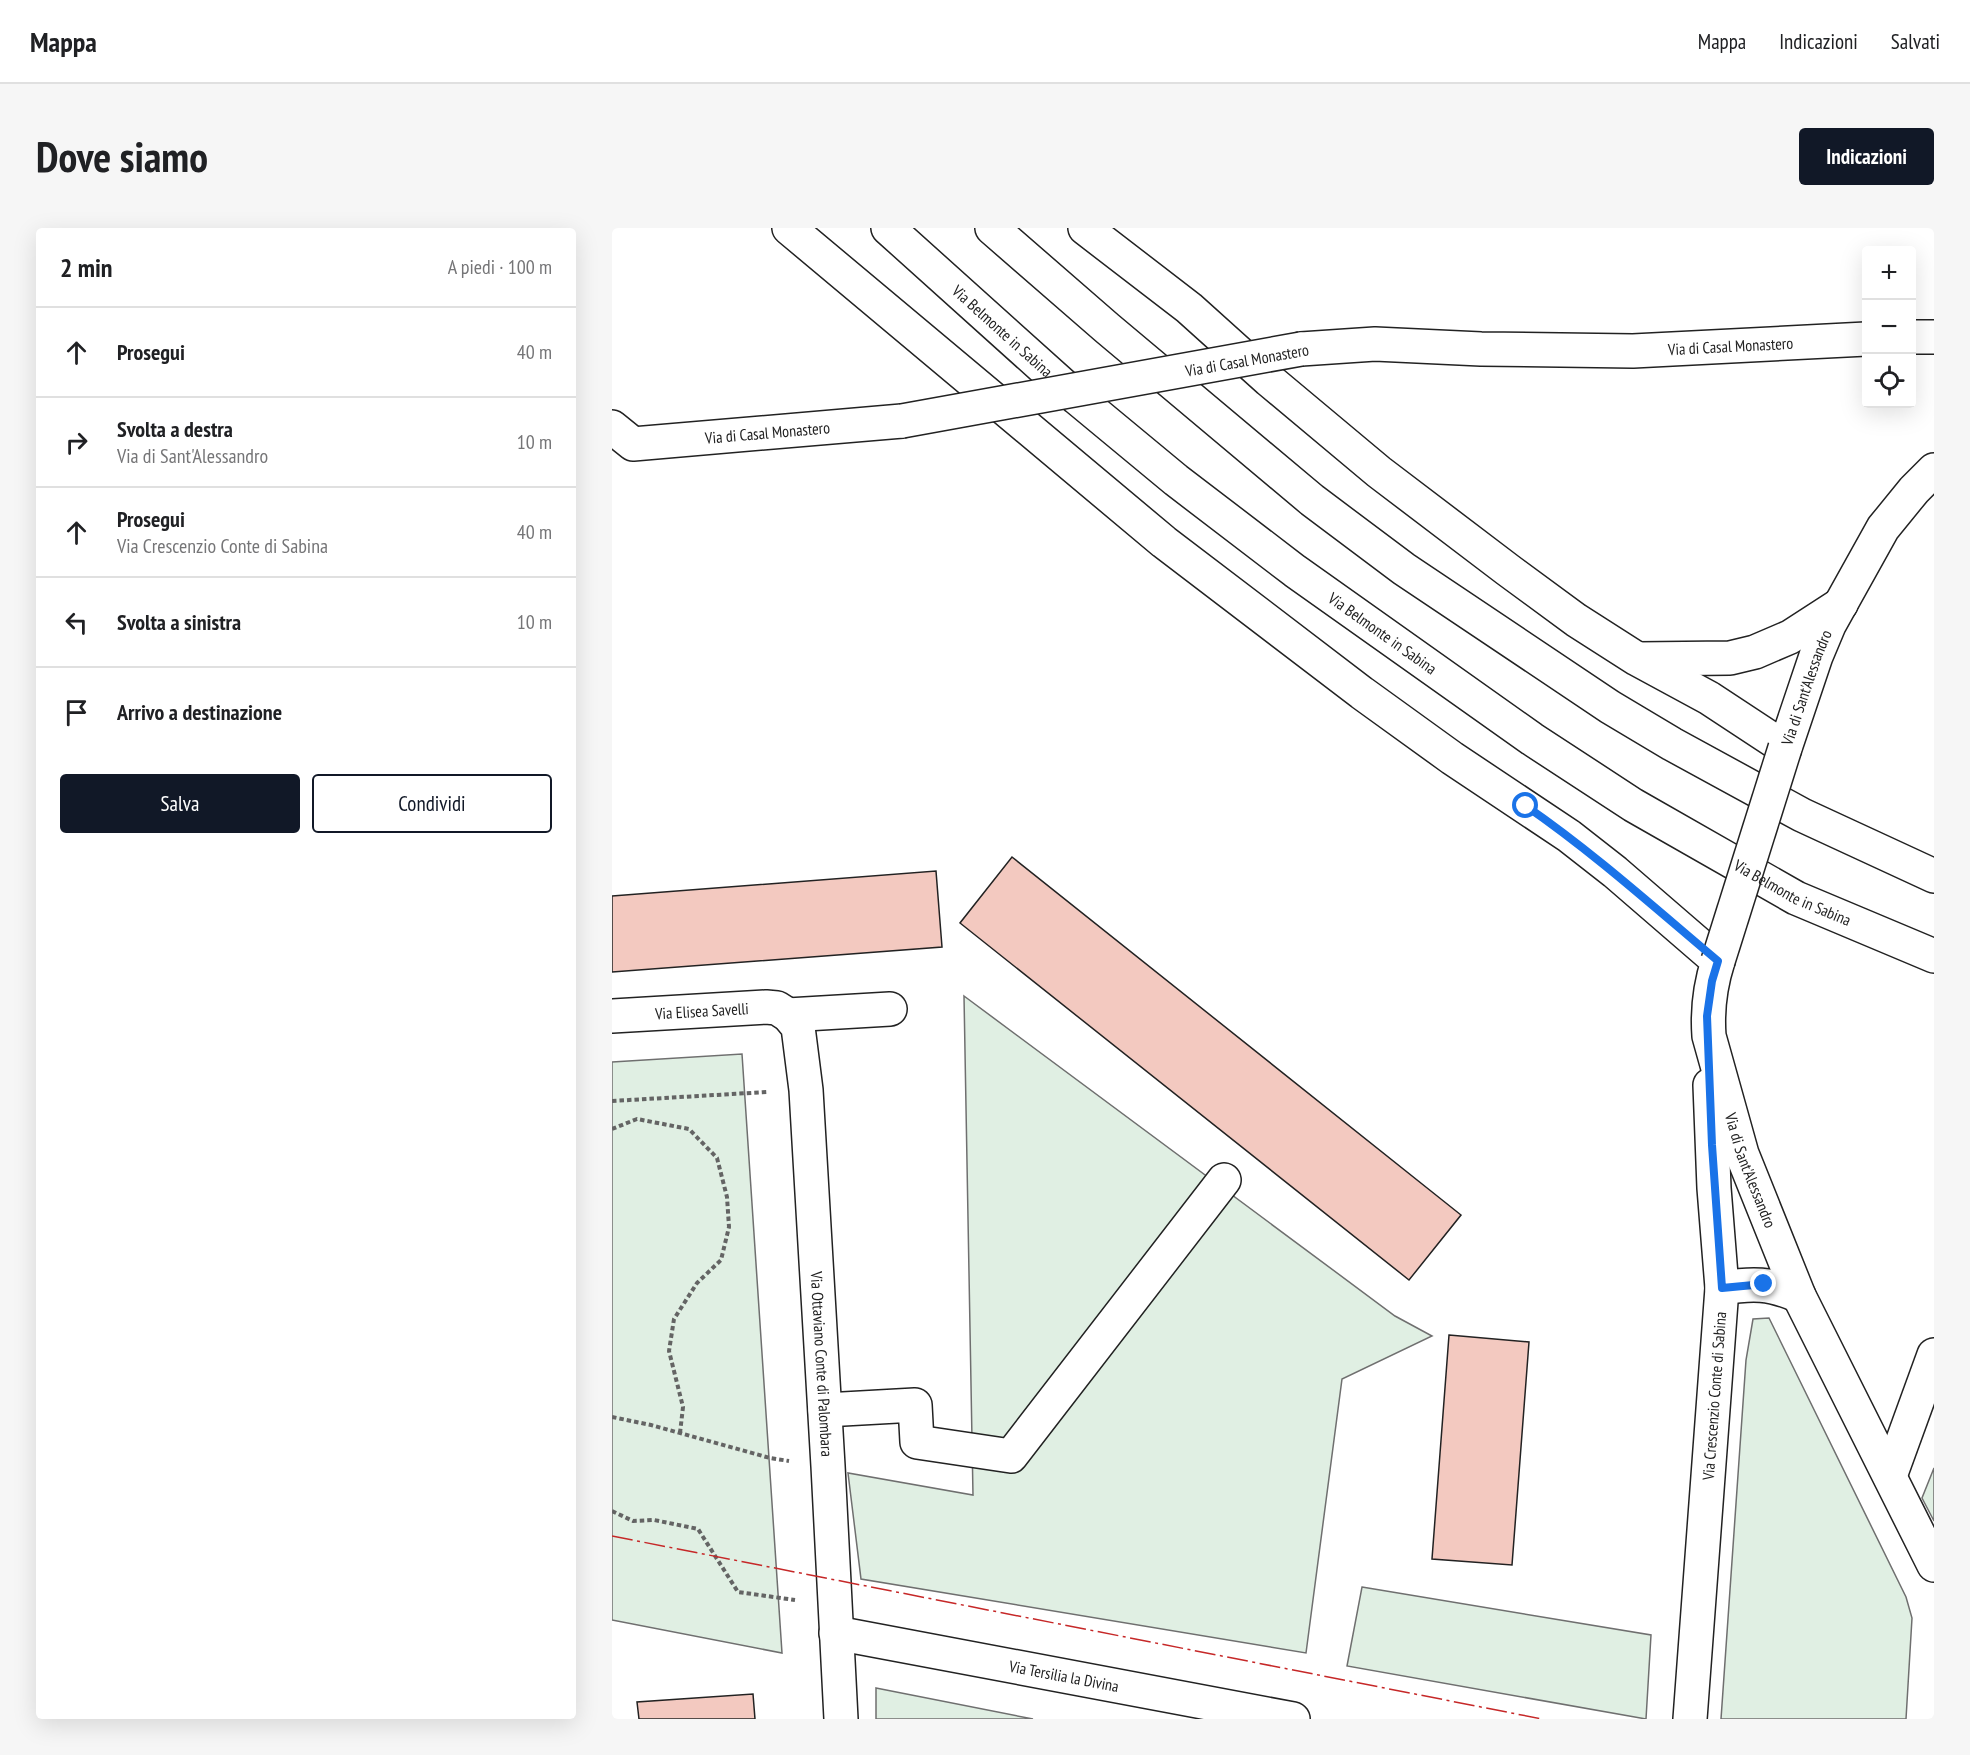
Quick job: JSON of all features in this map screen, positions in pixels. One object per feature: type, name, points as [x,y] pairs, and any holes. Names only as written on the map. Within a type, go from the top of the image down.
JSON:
[{"type":"street","points":[[789,228],[1164,542],[1362,693],[1452,758],[1569,836],[1615,872],[1718,961]]},
{"type":"street","name":"Via Belmonte in Sabina","points":[[888,228],[1077,398],[1176,480],[1294,571],[1532,740],[1634,805],[1796,898],[1934,956]]},
{"type":"street","points":[[992,228],[1115,335],[1312,500],[1404,569],[1610,707],[1672,744],[1802,815],[1934,876]]},
{"type":"street","points":[[1085,228],[1190,308],[1269,380],[1379,472],[1576,620],[1637,659],[1709,698],[1785,748]]},
{"type":"street","points":[[1916,337],[1934,337]]},
{"type":"street","name":"Via di Casal Monastero","points":[[622,436],[902,421],[1301,349],[1375,344],[1481,349],[1632,351],[1862,339]]},
{"type":"street","name":"Via di Sant'Alessandro","points":[[1934,470],[1914,490],[1883,528],[1829,625],[1785,748],[1712,981],[1708,1008],[1709,1036],[1742,1154],[1799,1296],[1934,1565]]},
{"type":"street","points":[[1637,659],[1730,658],[1755,652],[1790,636],[1842,603]]},
{"type":"street","name":"Via Elisea Savelli","points":[[612,1016],[758,1006],[777,1008],[788,1015]]},
{"type":"street","points":[[788,1015],[890,1008]]},
{"type":"street","name":"Via Ottaviano Conte di Palombara","points":[[788,1015],[796,1023],[800,1033],[806,1090],[841,1719]]},
{"type":"street","name":"Via Crescenzio Conte di Sabina","points":[[1690,1719],[1722,1288],[1712,1145],[1709,1036]]},
{"type":"street","points":[[825,1410],[915,1405],[917,1442],[1011,1455],[1224,1180]]},
{"type":"street","points":[[1722,1288],[1764,1284],[1779,1287],[1799,1296]]},
{"type":"street","points":[[1890,1476],[1934,1356]]},
{"type":"street","name":"Via Tersilia la Divina","points":[[836,1618],[1293,1719]]},
{"type":"path","points":[[612,1101],[806,1090]]},
{"type":"path","points":[[612,1129],[637,1119],[689,1129],[717,1158],[727,1197],[729,1227],[721,1260],[697,1282],[674,1319],[669,1351],[683,1407],[680,1433]]},
{"type":"path","points":[[612,1417],[770,1458],[828,1466]]},
{"type":"path","points":[[612,1511],[633,1521],[654,1520],[698,1529],[738,1592],[779,1599],[836,1618]]},
{"type":"green space","points":[[964,996],[1395,1316],[1432,1336],[1342,1379],[1306,1653],[861,1579],[848,1473],[973,1495]]},
{"type":"green space","points":[[742,1054],[782,1653],[612,1620],[612,1062]]},
{"type":"green space","points":[[1769,1318],[1906,1597],[1912,1618],[1906,1719],[1721,1719],[1746,1360],[1753,1319]]},
{"type":"green space","points":[[1934,1468],[1934,1521],[1922,1498]]},
{"type":"green space","points":[[1362,1587],[1651,1635],[1646,1719],[1347,1666]]},
{"type":"green space","points":[[876,1688],[1033,1719],[876,1719]]},
{"type":"building","points":[[1012,857],[1461,1215],[1409,1280],[960,923]]},
{"type":"building","points":[[936,871],[942,947],[612,972],[612,896]]},
{"type":"building","points":[[1449,1335],[1529,1342],[1512,1565],[1432,1559]]},
{"type":"building","points":[[753,1694],[755,1719],[639,1719],[637,1702]]},
{"type":"power","points":[[612,1536],[1542,1719]]},
{"type":"route","points":[[1526,806],[1615,872],[1718,961],[1712,981],[1707,1016],[1714,1188],[1722,1288],[1764,1284]]}]
